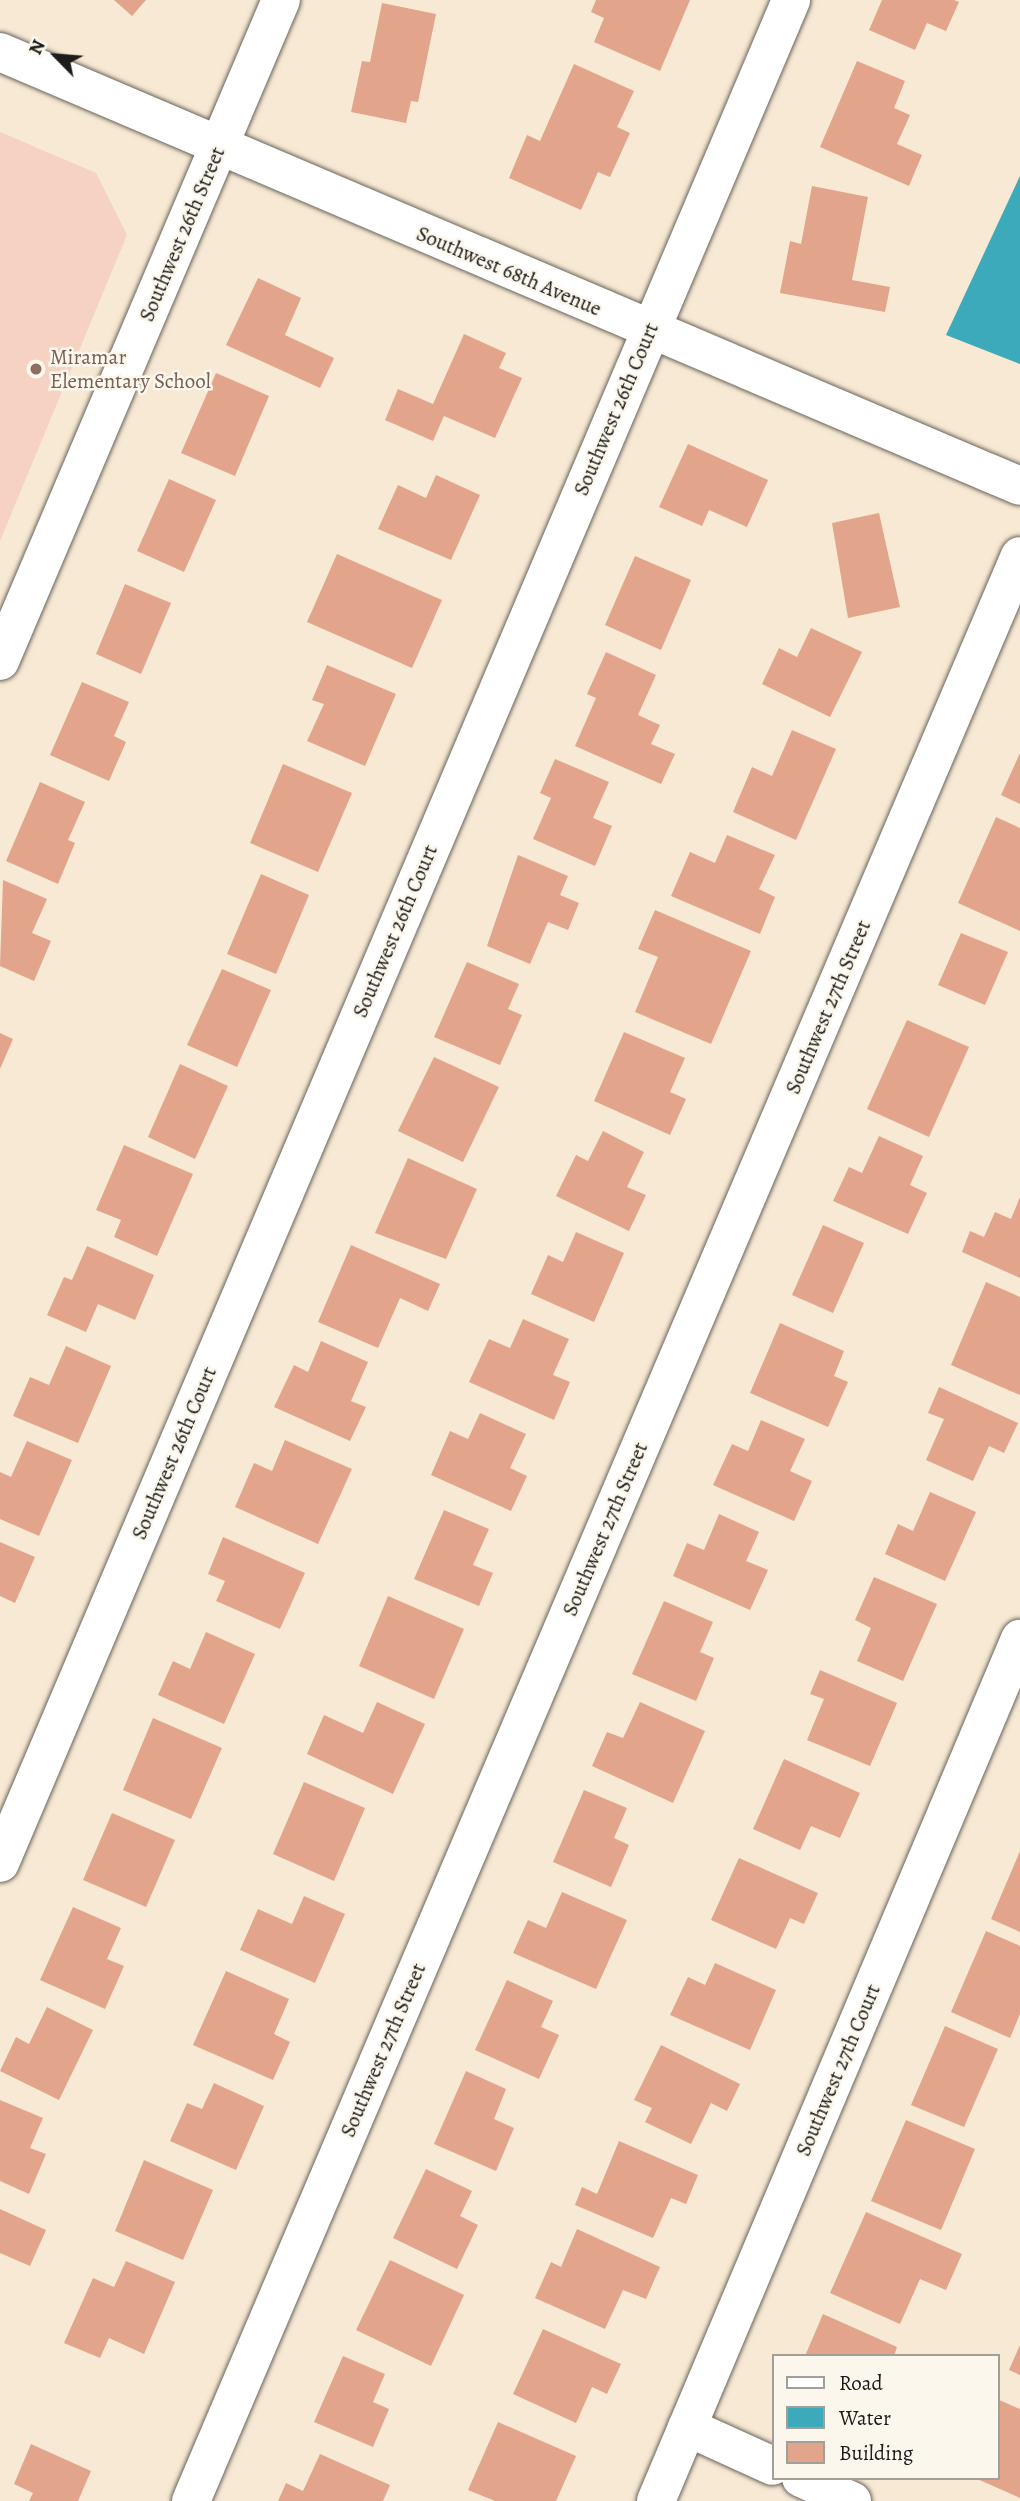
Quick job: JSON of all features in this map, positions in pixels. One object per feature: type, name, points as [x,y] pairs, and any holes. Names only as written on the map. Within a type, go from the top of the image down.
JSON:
[{"type":"street","name":"Southwest 26th Street","points":[[0,661],[10,612],[220,146],[281,0]]},
{"type":"street","name":"Southwest 26th Court","points":[[0,1863],[791,0]]},
{"type":"street","name":"Southwest 68th Avenue","points":[[0,52],[649,332],[1020,486]]},
{"type":"street","name":"Southwest 27th Street","points":[[191,2501],[1020,556]]},
{"type":"street","name":"Southwest 27th Court","points":[[656,2501],[1020,1639]]},
{"type":"street","points":[[687,2427],[772,2466]]},
{"type":"street","points":[[805,2480],[852,2501]]},
{"type":"shaded area","name":"Miramar Elementary School","points":[[0,132],[96,173],[127,235],[0,541]]},
{"type":"water","points":[[1020,176],[1020,364],[946,335]]},
{"type":"building","points":[[114,0],[146,0],[132,16]]},
{"type":"building","points":[[596,0],[690,0],[660,71],[594,42],[604,18],[591,12]]},
{"type":"building","points":[[882,0],[959,2],[946,31],[927,23],[915,50],[869,30]]},
{"type":"building","points":[[382,3],[436,14],[418,102],[411,101],[406,123],[351,112],[362,61],[370,62]]},
{"type":"building","points":[[857,61],[905,81],[894,108],[910,115],[897,144],[922,155],[909,186],[820,147]]},
{"type":"building","points":[[574,64],[634,91],[617,127],[630,133],[610,177],[598,172],[581,210],[509,178],[527,135],[540,141]]},
{"type":"building","points":[[812,186],[868,197],[852,280],[890,287],[885,312],[780,293],[790,241],[801,244]]},
{"type":"building","points":[[258,278],[301,298],[285,335],[334,358],[320,388],[226,345]]},
{"type":"building","points":[[464,334],[506,353],[499,368],[522,378],[495,438],[444,416],[433,441],[385,420],[398,389],[433,404]]},
{"type":"building","points":[[216,373],[269,396],[235,476],[181,453]]},
{"type":"building","points":[[688,444],[768,480],[747,527],[709,510],[702,526],[659,507]]},
{"type":"building","points":[[436,475],[480,495],[451,560],[378,529],[398,485],[426,498]]},
{"type":"building","points":[[169,479],[216,500],[184,572],[137,551]]},
{"type":"building","points":[[879,513],[900,607],[848,618],[832,523]]},
{"type":"building","points":[[337,554],[442,600],[412,668],[307,622]]},
{"type":"building","points":[[635,556],[691,580],[661,650],[605,625]]},
{"type":"building","points":[[125,584],[171,603],[141,674],[96,654]]},
{"type":"building","points":[[811,628],[862,652],[830,717],[762,684],[779,648],[797,657]]},
{"type":"building","points":[[606,652],[656,675],[638,715],[660,725],[651,744],[675,754],[661,784],[575,746],[596,698],[587,694]]},
{"type":"building","points":[[327,665],[396,694],[365,766],[307,741],[324,704],[312,700]]},
{"type":"building","points":[[82,682],[129,702],[114,736],[126,742],[109,781],[50,755]]},
{"type":"building","points":[[792,730],[836,749],[796,840],[733,812],[752,767],[772,776]]},
{"type":"building","points":[[1020,753],[1020,804],[1001,795]]},
{"type":"building","points":[[555,759],[609,782],[593,818],[612,826],[595,866],[533,839],[551,798],[540,793]]},
{"type":"building","points":[[283,764],[352,793],[318,872],[250,843]]},
{"type":"building","points":[[40,782],[85,802],[68,840],[75,843],[58,884],[6,861]]},
{"type":"building","points":[[996,817],[1020,828],[1020,931],[958,903]]},
{"type":"building","points":[[727,835],[775,855],[759,889],[775,897],[760,934],[671,896],[690,852],[715,863]]},
{"type":"building","points":[[518,855],[568,876],[560,895],[579,903],[568,930],[548,922],[530,964],[487,946]]},
{"type":"building","points":[[261,874],[309,895],[276,974],[227,954]]},
{"type":"building","points":[[3,880],[47,899],[32,933],[51,941],[34,981],[0,966]]},
{"type":"building","points":[[655,910],[751,951],[711,1044],[635,1012],[658,957],[638,949]]},
{"type":"building","points":[[961,933],[1008,952],[985,1005],[938,985]]},
{"type":"building","points":[[467,962],[519,984],[508,1009],[522,1015],[500,1065],[434,1037]]},
{"type":"building","points":[[222,969],[271,990],[237,1067],[187,1045]]},
{"type":"building","points":[[907,1020],[969,1047],[929,1137],[867,1109]]},
{"type":"building","points":[[624,1032],[685,1058],[670,1092],[686,1099],[670,1135],[594,1101]]},
{"type":"building","points":[[0,1033],[13,1039],[0,1069]]},
{"type":"building","points":[[434,1057],[499,1087],[463,1162],[398,1131]]},
{"type":"building","points":[[180,1064],[228,1086],[195,1159],[148,1137]]},
{"type":"building","points":[[603,1131],[644,1152],[627,1187],[646,1195],[629,1231],[556,1196],[576,1155],[588,1161]]},
{"type":"building","points":[[879,1136],[923,1156],[910,1185],[927,1193],[908,1234],[833,1201],[849,1167],[862,1173]]},
{"type":"building","points":[[124,1145],[193,1174],[157,1256],[114,1237],[121,1220],[96,1210]]},
{"type":"building","points":[[408,1158],[477,1189],[446,1259],[375,1233]]},
{"type":"building","points":[[1020,1197],[1020,1278],[962,1252],[970,1231],[984,1237],[995,1212],[1011,1219]]},
{"type":"building","points":[[823,1225],[864,1243],[833,1313],[792,1295]]},
{"type":"building","points":[[576,1232],[624,1253],[594,1322],[531,1294],[548,1255],[563,1262]]},
{"type":"building","points":[[351,1245],[440,1284],[428,1311],[400,1298],[378,1348],[318,1322]]},
{"type":"building","points":[[87,1246],[154,1275],[135,1320],[98,1304],[86,1332],[47,1315],[64,1277],[72,1280]]},
{"type":"building","points":[[986,1282],[1020,1297],[1020,1395],[951,1365]]},
{"type":"building","points":[[523,1319],[569,1339],[553,1375],[570,1382],[554,1420],[469,1382],[489,1339],[510,1348]]},
{"type":"building","points":[[780,1323],[844,1351],[834,1376],[848,1382],[828,1427],[750,1393]]},
{"type":"building","points":[[321,1341],[368,1362],[351,1401],[366,1407],[350,1441],[274,1407],[294,1365],[308,1372]]},
{"type":"building","points":[[66,1346],[111,1366],[78,1443],[13,1416],[30,1377],[49,1385]]},
{"type":"building","points":[[939,1387],[1018,1423],[1004,1453],[989,1446],[973,1481],[926,1460],[944,1419],[928,1413]]},
{"type":"building","points":[[480,1413],[526,1434],[510,1468],[527,1476],[511,1511],[431,1475],[450,1431],[468,1439]]},
{"type":"building","points":[[761,1420],[805,1439],[790,1471],[812,1481],[794,1521],[713,1485],[732,1444],[748,1451]]},
{"type":"building","points":[[285,1440],[352,1469],[318,1544],[235,1507],[254,1463],[272,1471]]},
{"type":"building","points":[[27,1441],[72,1460],[39,1536],[0,1519],[0,1472],[11,1477]]},
{"type":"building","points":[[930,1492],[976,1512],[945,1581],[885,1554],[898,1524],[913,1531]]},
{"type":"building","points":[[444,1510],[489,1529],[473,1565],[493,1573],[479,1606],[414,1579]]},
{"type":"building","points":[[719,1514],[759,1532],[746,1561],[768,1570],[750,1610],[673,1576],[687,1543],[704,1550]]},
{"type":"building","points":[[223,1537],[305,1573],[280,1629],[216,1601],[225,1581],[208,1574]]},
{"type":"building","points":[[0,1542],[35,1557],[15,1603],[0,1596]]},
{"type":"building","points":[[874,1577],[937,1604],[903,1681],[857,1661],[871,1628],[855,1620]]},
{"type":"building","points":[[388,1596],[464,1629],[434,1699],[359,1666]]},
{"type":"building","points":[[664,1601],[713,1622],[700,1652],[714,1658],[696,1701],[632,1674]]},
{"type":"building","points":[[206,1632],[255,1654],[224,1724],[158,1695],[173,1661],[190,1669]]},
{"type":"building","points":[[820,1670],[897,1703],[870,1766],[807,1740],[824,1699],[810,1694]]},
{"type":"building","points":[[377,1702],[425,1724],[393,1794],[307,1754],[324,1715],[363,1733]]},
{"type":"building","points":[[640,1702],[705,1731],[673,1803],[592,1766],[607,1732],[623,1738]]},
{"type":"building","points":[[153,1718],[222,1748],[191,1819],[123,1790]]},
{"type":"building","points":[[784,1759],[860,1793],[840,1838],[811,1826],[800,1850],[753,1829]]},
{"type":"building","points":[[304,1782],[365,1808],[334,1881],[273,1854]]},
{"type":"building","points":[[584,1790],[627,1808],[614,1838],[629,1845],[611,1887],[553,1862]]},
{"type":"building","points":[[112,1813],[175,1840],[146,1907],[83,1880]]},
{"type":"building","points":[[1020,1851],[1020,1932],[991,1919]]},
{"type":"building","points":[[739,1858],[818,1893],[804,1924],[790,1918],[776,1949],[711,1920]]},
{"type":"building","points":[[562,1892],[627,1920],[596,1989],[513,1953],[528,1920],[546,1928]]},
{"type":"building","points":[[304,1896],[345,1914],[315,1983],[240,1950],[258,1909],[292,1924]]},
{"type":"building","points":[[73,1907],[121,1928],[107,1959],[124,1966],[105,2009],[40,1980]]},
{"type":"building","points":[[986,1931],[1020,1946],[1020,2014],[1010,2038],[951,2012]]},
{"type":"building","points":[[715,1963],[776,1990],[750,2050],[670,2015],[688,1977],[705,1985]]},
{"type":"building","points":[[226,1971],[289,1999],[274,2034],[290,2042],[273,2080],[193,2045]]},
{"type":"building","points":[[507,1980],[553,2001],[541,2027],[559,2035],[539,2079],[475,2050]]},
{"type":"building","points":[[47,2007],[93,2030],[59,2100],[0,2071],[16,2037],[29,2044]]},
{"type":"building","points":[[945,2026],[998,2049],[964,2127],[911,2105]]},
{"type":"building","points":[[661,2045],[740,2084],[727,2111],[711,2103],[691,2144],[645,2122],[652,2108],[634,2100]]},
{"type":"building","points":[[466,2071],[506,2089],[494,2119],[514,2128],[496,2171],[434,2144]]},
{"type":"building","points":[[214,2083],[264,2106],[236,2170],[170,2141],[187,2103],[202,2109]]},
{"type":"building","points":[[0,2100],[43,2118],[30,2148],[46,2154],[29,2194],[0,2181]]},
{"type":"building","points":[[906,2120],[975,2149],[941,2230],[871,2201]]},
{"type":"building","points":[[619,2141],[698,2175],[686,2204],[671,2198],[653,2238],[575,2205],[582,2187],[597,2194]]},
{"type":"building","points":[[144,2160],[213,2190],[183,2260],[115,2231]]},
{"type":"building","points":[[426,2169],[472,2191],[460,2216],[478,2225],[457,2269],[393,2238]]},
{"type":"building","points":[[0,2209],[46,2230],[30,2266],[0,2253]]},
{"type":"building","points":[[866,2212],[962,2254],[946,2290],[920,2279],[900,2324],[830,2293]]},
{"type":"building","points":[[577,2229],[660,2267],[646,2299],[623,2290],[605,2329],[535,2298],[551,2262],[561,2267]]},
{"type":"building","points":[[390,2260],[464,2295],[431,2366],[356,2330]]},
{"type":"building","points":[[126,2261],[175,2282],[144,2354],[109,2338],[100,2358],[64,2343],[93,2278],[114,2287]]},
{"type":"building","points":[[823,2314],[897,2347],[895,2354],[806,2354]]},
{"type":"building","points":[[543,2329],[621,2364],[607,2394],[592,2387],[576,2423],[513,2394]]},
{"type":"building","points":[[1020,2345],[1020,2375],[1009,2370]]},
{"type":"building","points":[[343,2356],[385,2374],[373,2402],[389,2409],[373,2447],[314,2422]]},
{"type":"building","points":[[999,2400],[1020,2409],[1020,2498],[980,2480],[999,2480]]},
{"type":"building","points":[[498,2422],[576,2456],[556,2501],[495,2501],[468,2490]]},
{"type":"building","points":[[31,2444],[91,2471],[78,2501],[29,2501],[33,2493],[14,2484]]},
{"type":"building","points":[[320,2454],[390,2485],[383,2501],[278,2501],[286,2483],[303,2491]]},
{"type":"place","name":"Miramar Elementary School","points":[[36,369]]}]
